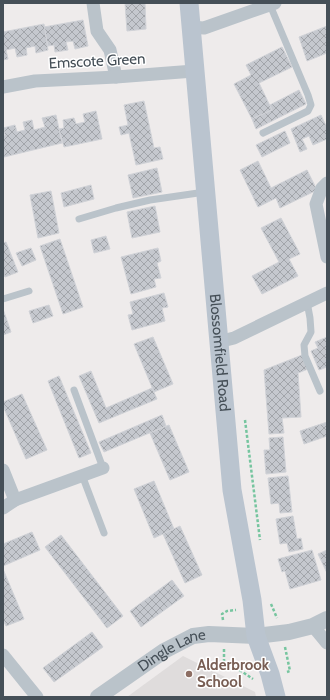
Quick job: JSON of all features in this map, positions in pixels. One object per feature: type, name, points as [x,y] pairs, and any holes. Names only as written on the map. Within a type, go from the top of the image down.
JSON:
[{"type":"main road","name":"Blossomfield Road","points":[[189,3],[232,490],[252,600],[256,636],[270,674],[276,697]]},
{"type":"street","points":[[94,3],[97,31],[110,50],[116,77]]},
{"type":"street","points":[[190,27],[204,28],[273,4]]},
{"type":"street","name":"Emscote Green","points":[[3,87],[35,81],[194,71]]},
{"type":"street","points":[[327,183],[322,188],[316,204],[327,257]]},
{"type":"street","points":[[218,342],[234,338],[327,293]]},
{"type":"street","points":[[3,508],[15,500],[103,468]]},
{"type":"street","points":[[3,470],[15,500]]},
{"type":"street","name":"Dingle Lane","points":[[98,697],[164,651],[193,636],[209,634],[256,636],[283,633],[313,626],[327,618]]},
{"type":"street","points":[[313,626],[327,643]]},
{"type":"street","points":[[3,655],[37,697]]},
{"type":"lane","points":[[263,133],[308,111],[311,105],[273,4]]},
{"type":"lane","points":[[79,219],[150,200],[205,192]]},
{"type":"lane","points":[[3,299],[29,291]]},
{"type":"lane","points":[[307,302],[311,332],[304,345],[305,356],[320,392]]},
{"type":"lane","points":[[74,390],[103,468]]},
{"type":"lane","points":[[82,476],[104,533]]},
{"type":"path","points":[[244,416],[260,541]]},
{"type":"path","points":[[270,601],[283,633]]},
{"type":"shaded area","name":"Alderbrook School","points":[[183,656],[255,692],[256,697],[127,697]]},
{"type":"building","points":[[125,3],[145,3],[146,29],[127,31]]},
{"type":"building","points":[[83,20],[88,46],[75,49],[73,41],[66,42],[68,50],[55,52],[54,45],[48,46],[44,27]]},
{"type":"building","points":[[44,24],[48,50],[36,53],[35,46],[26,48],[27,55],[17,57],[15,48],[6,50],[8,59],[3,60],[3,32]]},
{"type":"building","points":[[327,26],[327,53],[307,61],[299,37]]},
{"type":"building","points":[[282,47],[292,67],[259,83],[272,110],[252,119],[234,84],[251,75],[246,65]]},
{"type":"building","points":[[299,90],[306,104],[256,129],[252,119],[272,110],[270,105]]},
{"type":"building","points":[[144,101],[154,148],[160,147],[163,159],[136,165],[129,133],[121,135],[119,127],[128,125],[124,105]]},
{"type":"building","points":[[96,111],[102,139],[64,147],[59,129],[64,128],[63,120],[74,118],[76,124],[85,122],[83,114]]},
{"type":"building","points":[[56,115],[62,143],[4,157],[3,136],[5,135],[3,128],[15,125],[17,132],[25,130],[23,122],[32,120],[34,130],[45,127],[42,118]]},
{"type":"building","points":[[321,115],[327,128],[327,139],[313,145],[309,136],[302,139],[307,149],[300,152],[291,129]]},
{"type":"building","points":[[285,131],[290,143],[262,157],[256,145]]},
{"type":"building","points":[[258,161],[271,188],[307,170],[317,190],[280,208],[276,198],[258,207],[240,170]]},
{"type":"building","points":[[157,168],[162,192],[133,198],[128,175]]},
{"type":"building","points":[[91,185],[94,199],[64,207],[61,193]]},
{"type":"building","points":[[51,191],[59,233],[38,238],[30,195]]},
{"type":"building","points":[[155,206],[160,232],[132,238],[127,212]]},
{"type":"building","points":[[281,218],[300,254],[289,259],[298,276],[262,294],[252,276],[279,262],[261,228]]},
{"type":"building","points":[[106,236],[110,249],[94,253],[91,240]]},
{"type":"building","points":[[60,239],[83,307],[63,314],[40,246]]},
{"type":"building","points":[[6,242],[18,272],[5,277],[3,273],[3,243]]},
{"type":"building","points":[[31,248],[36,260],[22,266],[16,253]]},
{"type":"building","points":[[158,248],[161,261],[157,263],[161,278],[154,279],[156,287],[131,294],[121,257]]},
{"type":"building","points":[[164,293],[168,307],[162,308],[165,321],[132,330],[128,315],[133,314],[130,302]]},
{"type":"building","points":[[49,305],[53,316],[33,323],[29,311]]},
{"type":"building","points":[[3,309],[11,332],[3,335]]},
{"type":"building","points":[[153,337],[173,384],[154,392],[134,344]]},
{"type":"building","points":[[327,337],[327,367],[319,370],[311,351],[318,348],[315,342]]},
{"type":"building","points":[[302,355],[308,369],[298,373],[301,417],[282,418],[284,433],[269,434],[264,370]]},
{"type":"building","points":[[91,371],[106,408],[152,388],[157,399],[99,423],[79,376]]},
{"type":"building","points":[[59,376],[91,453],[79,458],[48,381]]},
{"type":"building","points":[[22,394],[47,450],[26,459],[3,406],[3,402]]},
{"type":"building","points":[[162,415],[166,426],[104,452],[99,442]]},
{"type":"building","points":[[327,422],[327,436],[304,444],[300,431]]},
{"type":"building","points":[[169,425],[189,472],[170,480],[150,433]]},
{"type":"building","points":[[283,437],[286,472],[266,474],[264,450],[270,450],[269,438]]},
{"type":"building","points":[[288,476],[292,512],[280,513],[279,503],[271,504],[268,478]]},
{"type":"building","points":[[154,481],[174,529],[154,538],[134,489]]},
{"type":"building","points":[[293,516],[297,539],[301,538],[303,549],[289,552],[287,543],[280,544],[276,519]]},
{"type":"building","points":[[180,526],[202,575],[185,583],[163,534]]},
{"type":"building","points":[[32,532],[40,550],[3,566],[3,544]]},
{"type":"building","points":[[61,535],[123,616],[107,628],[45,547]]},
{"type":"building","points":[[312,550],[321,580],[290,589],[285,571],[282,572],[278,559]]},
{"type":"building","points":[[327,550],[327,573],[318,554]]},
{"type":"building","points":[[3,569],[24,619],[6,626],[3,620]]},
{"type":"building","points":[[172,580],[184,596],[141,627],[130,611]]},
{"type":"building","points":[[92,632],[103,647],[54,682],[43,668]]},
{"type":"place","name":"Alderbrook School","points":[[189,674]]}]
